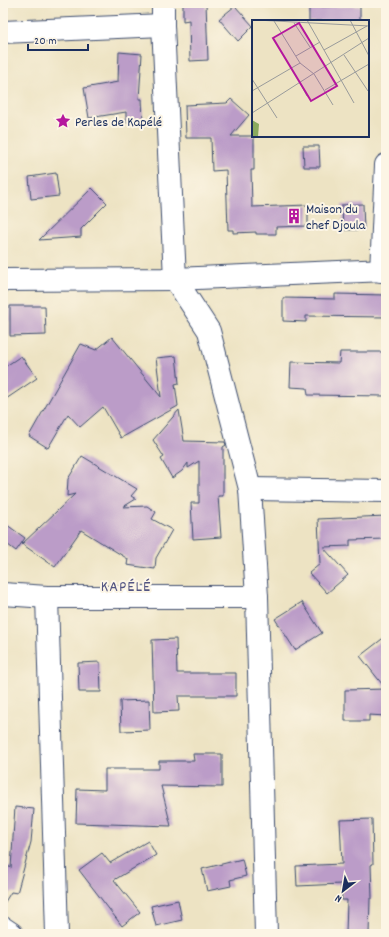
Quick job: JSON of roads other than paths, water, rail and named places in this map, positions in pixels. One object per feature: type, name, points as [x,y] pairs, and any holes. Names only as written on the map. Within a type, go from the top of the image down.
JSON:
[{"type":"street","points":[[163,3],[175,279],[209,331],[250,489],[257,597],[266,934]]},
{"type":"street","points":[[3,32],[163,26]]},
{"type":"street","points":[[3,280],[175,279],[384,270],[386,165]]},
{"type":"street","points":[[250,489],[386,491]]},
{"type":"street","points":[[3,594],[47,597],[257,597]]},
{"type":"street","points":[[47,597],[57,934]]},
{"type":"street","points":[[3,928],[12,934]]},
{"type":"place","name":"Perles de Kapélé","points":[[63,121]]},
{"type":"place","name":"Maison du chef Djoula","points":[[294,216]]},
{"type":"district","name":"KAPÉLÉ","points":[[126,585]]}]
